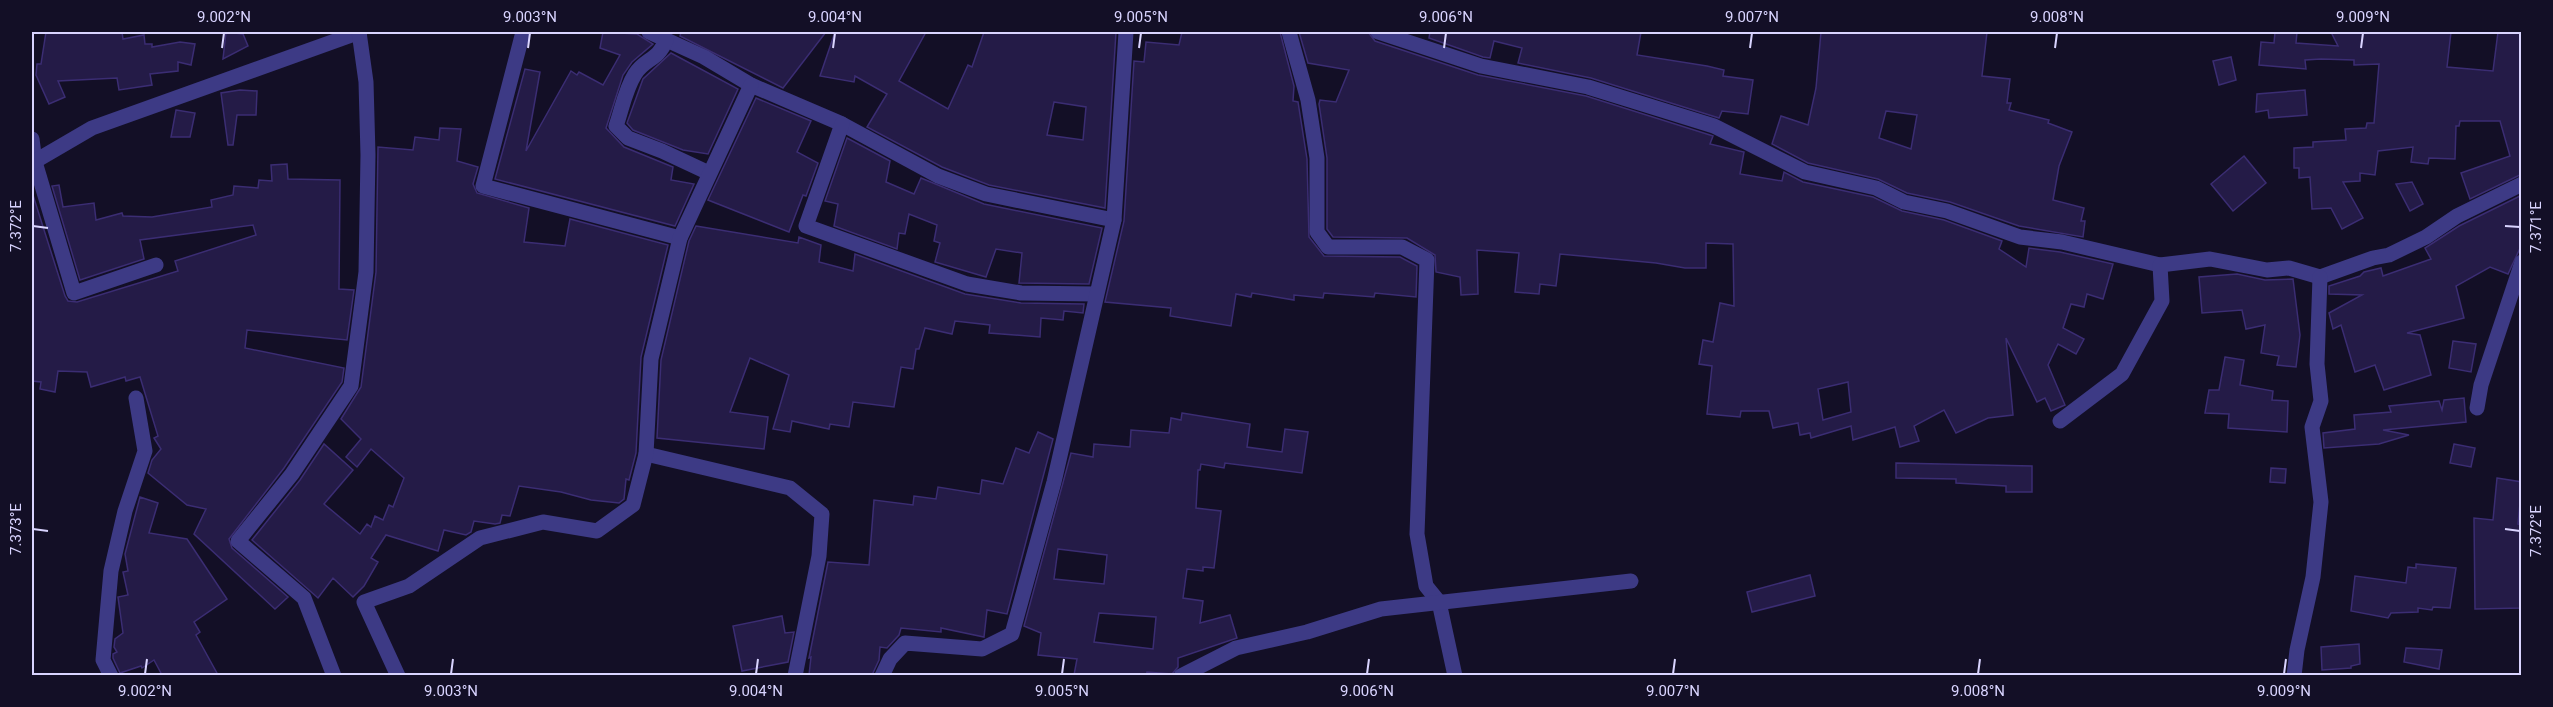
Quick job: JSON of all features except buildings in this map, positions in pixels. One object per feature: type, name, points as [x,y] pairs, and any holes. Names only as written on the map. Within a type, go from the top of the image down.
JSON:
[{"type":"street","points":[[33,162],[92,128],[359,32],[366,82],[368,154],[366,272],[351,386],[291,474],[238,541],[304,598],[334,675]]},
{"type":"street","points":[[523,32],[483,186],[680,238]]},
{"type":"street","points":[[649,32],[704,57],[751,85],[842,124],[938,176],[986,194],[1114,220]]},
{"type":"street","points":[[882,675],[890,659],[905,643],[982,649],[1012,634],[1054,482],[1095,294],[1114,220],[1125,32]]},
{"type":"street","points":[[1289,32],[1308,100],[1317,158],[1317,232],[1328,247],[1402,247],[1427,260],[1417,534],[1426,586],[1439,602],[1455,675]]},
{"type":"street","points":[[1378,32],[1481,66],[1588,87],[1714,126],[1806,172],[1876,188],[1904,202],[1947,212],[2020,237],[2062,242],[2160,266],[2210,259],[2267,270],[2289,268],[2320,277],[2373,258],[2389,255],[2522,184]]},
{"type":"street","points":[[666,40],[661,53],[636,71],[622,103],[616,126],[628,138],[662,150],[709,173]]},
{"type":"street","points":[[398,675],[364,602],[409,586],[480,538],[543,522],[597,531],[633,505],[646,454],[651,359],[680,238],[751,85]]},
{"type":"street","points":[[842,124],[806,226],[967,284],[1021,293],[1095,294]]},
{"type":"street","points":[[32,139],[33,162],[74,293],[156,266]]},
{"type":"street","points":[[2477,408],[2481,385],[2522,262]]},
{"type":"street","points":[[2060,421],[2122,374],[2162,301],[2160,266]]},
{"type":"street","points":[[2294,675],[2297,650],[2313,577],[2321,502],[2312,427],[2321,401],[2317,364],[2320,277]]},
{"type":"street","points":[[111,675],[103,660],[111,571],[125,511],[145,452],[136,398]]},
{"type":"street","points":[[646,454],[790,488],[822,514],[819,556],[795,675]]},
{"type":"street","points":[[1181,675],[1236,648],[1306,632],[1381,609],[1631,581]]}]
